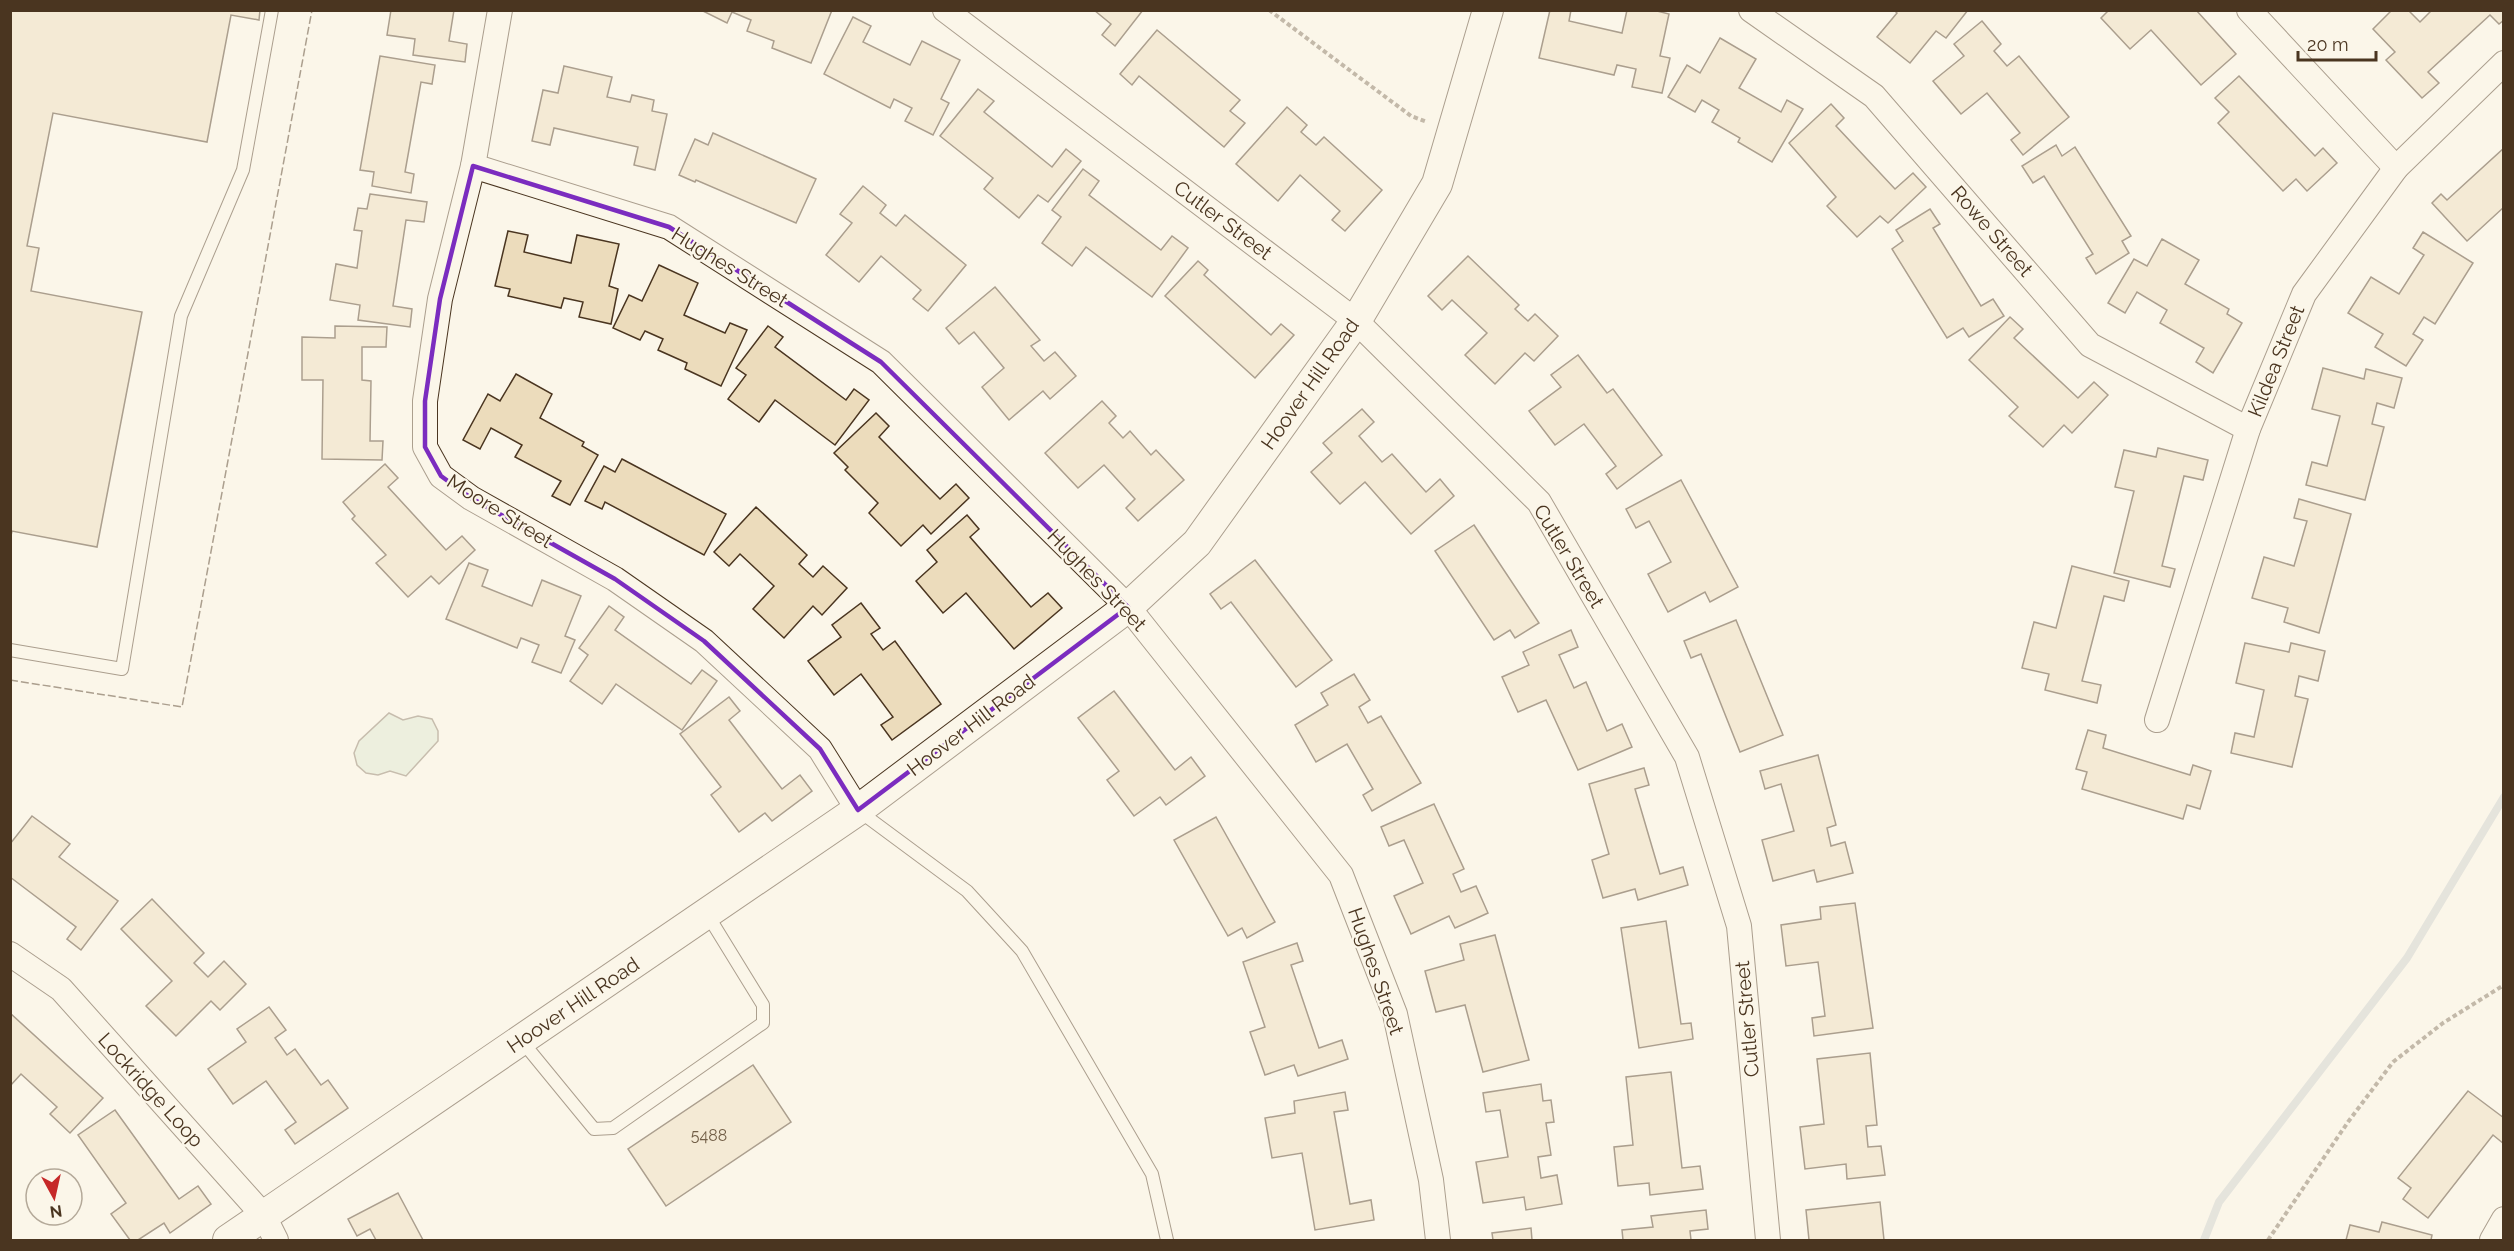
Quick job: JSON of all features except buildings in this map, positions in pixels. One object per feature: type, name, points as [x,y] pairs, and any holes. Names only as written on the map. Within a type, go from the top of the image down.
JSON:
[{"type":"street","name":"Moore Street","points":[[500,10],[473,166],[440,299],[424,401],[425,447],[441,476],[471,498],[615,579],[704,641],[820,749],[858,810]]},
{"type":"street","name":"Cutler Street","points":[[945,10],[1356,321],[1539,502],[1687,757],[1738,926],[1768,1240]]},
{"type":"street","name":"Hoover Hill Road","points":[[228,1240],[270,1228],[521,1040],[858,810],[1128,607],[1197,543],[1356,321],[1437,184],[1488,10]]},
{"type":"street","name":"Rowe Street","points":[[1751,10],[1874,96],[2090,345],[2248,429]]},
{"type":"street","points":[[2249,10],[2396,168]]},
{"type":"street","name":"Kildea Street","points":[[2157,720],[2248,429],[2304,294],[2396,168],[2504,63]]},
{"type":"street","name":"Hughes Street","points":[[473,166],[669,227],[881,362],[1128,607],[1341,875],[1395,1014],[1431,1180],[1438,1240]]},
{"type":"street","name":"Lockridge Loop","points":[[10,954],[61,989],[270,1228]]},
{"type":"street","points":[[2492,1240],[2504,1219]]},
{"type":"lane","points":[[10,650],[122,669],[181,316],[243,170],[272,10]]},
{"type":"lane","points":[[858,810],[967,891],[1022,951],[1152,1174],[1167,1240]]},
{"type":"lane","points":[[521,1040],[594,1129],[613,1128],[763,1023],[763,1005],[707,914]]},
{"type":"path","points":[[1269,10],[1411,116],[1453,130]]},
{"type":"path","points":[[2268,1240],[2348,1122],[2393,1062],[2443,1023],[2504,985]]},
{"type":"highlighted area","points":[[473,166],[669,227],[881,362],[1128,607],[858,810],[820,749],[704,641],[615,579],[471,498],[441,476],[425,447],[425,401],[440,299]]},
{"type":"green space","points":[[389,713],[403,720],[418,716],[432,719],[438,731],[438,741],[406,776],[390,771],[378,775],[366,773],[357,765],[354,753],[359,741]]},
{"type":"waterway","points":[[2204,1240],[2219,1202],[2407,958],[2504,797]]},
{"type":"fence","points":[[10,680],[182,707],[312,10]]}]
